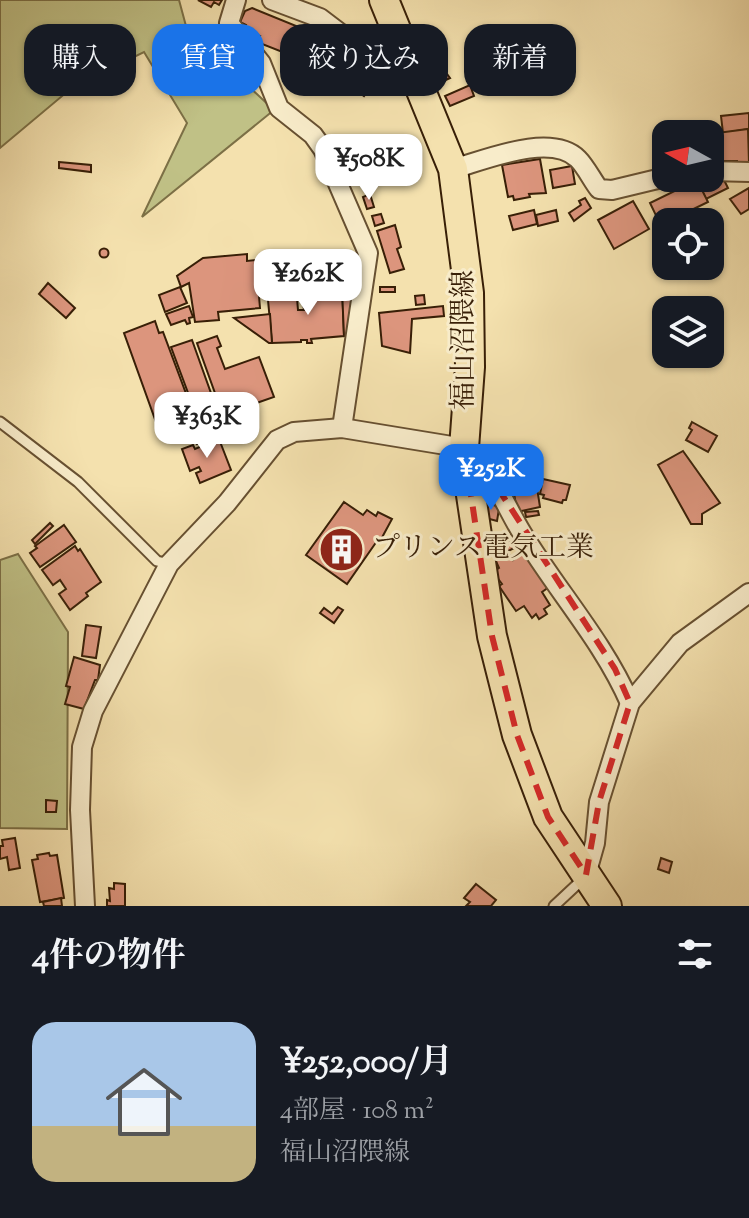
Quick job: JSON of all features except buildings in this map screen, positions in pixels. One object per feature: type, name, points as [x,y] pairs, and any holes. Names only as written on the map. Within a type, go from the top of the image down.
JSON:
[{"type":"main road","name":"福山沼隈線","points":[[384,0],[393,24]]},
{"type":"main road","name":"福山沼隈線","points":[[422,96],[453,169],[469,293],[470,367],[464,448],[492,636],[517,735],[548,817],[607,906]]},
{"type":"street","points":[[236,0],[229,23],[261,63],[279,108],[313,135],[323,149],[368,253],[342,428]]},
{"type":"street","points":[[272,0],[328,24]]},
{"type":"street","points":[[453,169],[540,146],[556,147],[576,157],[599,189],[612,190],[652,180]]},
{"type":"street","points":[[724,171],[749,172]]},
{"type":"street","points":[[85,906],[80,810],[82,747],[93,711],[169,564],[227,503],[277,440],[294,432],[342,428],[464,448],[477,456],[522,535],[615,669],[630,703]]},
{"type":"street","points":[[586,875],[595,843],[599,802],[630,703],[680,643],[749,593]]},
{"type":"lane","points":[[0,422],[78,482],[157,561],[169,564]]},
{"type":"lane","points":[[554,906],[586,875]]},
{"type":"highlighted area","points":[[464,448],[477,456],[615,669],[630,703],[599,802],[586,875],[548,817],[517,735],[492,636]]},
{"type":"green space","points":[[0,0],[179,0],[185,24],[152,24],[152,65],[144,52],[136,56],[136,24],[24,24],[24,96],[62,96],[0,148]]},
{"type":"green space","points":[[171,96],[259,96],[274,110],[142,217],[187,123]]},
{"type":"green space","points":[[18,554],[68,632],[67,829],[0,828],[0,560]]},
{"type":"place","name":"プリンス電気工業","points":[[341,549]]}]
